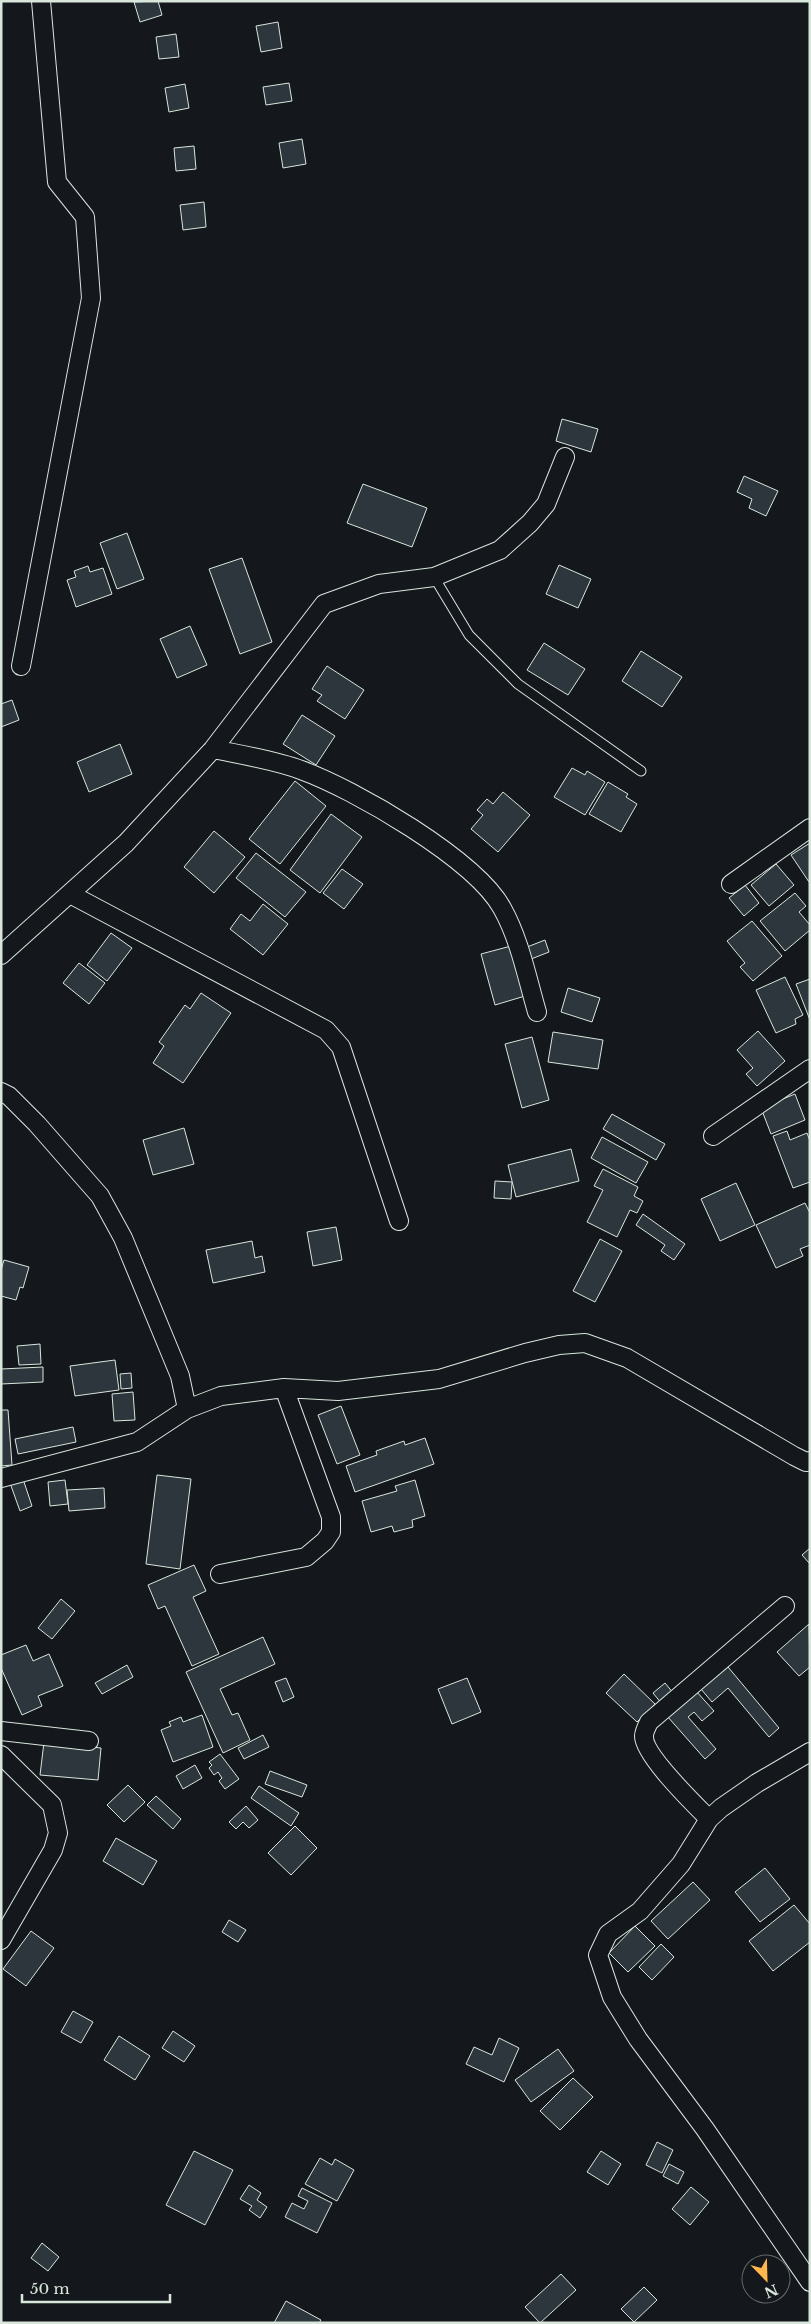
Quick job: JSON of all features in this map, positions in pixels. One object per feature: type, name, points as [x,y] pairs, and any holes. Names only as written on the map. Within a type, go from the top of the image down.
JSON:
[{"type":"street","points":[[21,666],[91,298],[85,217],[57,182],[41,1]]},
{"type":"street","points":[[1,955],[126,843],[213,749],[324,604],[379,584],[434,577],[500,550],[530,523],[546,504],[565,457]]},
{"type":"street","points":[[213,749],[300,770],[354,793],[440,848],[480,881],[502,907],[518,945],[537,1012]]},
{"type":"street","points":[[731,884],[810,828]]},
{"type":"street","points":[[70,894],[326,1030],[341,1047],[399,1220]]},
{"type":"street","points":[[712,1136],[810,1069]]},
{"type":"street","points":[[1,1092],[9,1096],[37,1124],[100,1196],[123,1238],[180,1376],[187,1408]]},
{"type":"street","points":[[1,1478],[137,1442],[187,1408],[221,1396],[284,1388],[338,1391],[439,1379],[525,1353],[559,1345],[585,1342],[627,1358],[800,1459],[806,1462],[810,1461]]},
{"type":"street","points":[[220,1574],[306,1557],[325,1541],[331,1532],[331,1517],[284,1388]]},
{"type":"street","points":[[709,1820],[657,1763],[646,1745],[644,1736],[649,1722],[785,1606]]},
{"type":"street","points":[[1,1731],[89,1741]]},
{"type":"street","points":[[810,1752],[757,1783],[721,1808],[709,1820],[682,1864],[640,1911],[608,1934],[598,1955],[612,1997],[638,2039],[706,2129],[810,2282]]},
{"type":"street","points":[[1,1755],[52,1805],[58,1834],[53,1850],[1,1940]]},
{"type":"lane","points":[[434,577],[469,635],[518,684],[641,771]]},
{"type":"building","points":[[158,1],[162,15],[140,22],[134,2]]},
{"type":"building","points":[[278,22],[282,48],[261,52],[256,26]]},
{"type":"building","points":[[176,34],[179,57],[159,59],[156,37]]},
{"type":"building","points":[[289,83],[292,101],[266,105],[263,87]]},
{"type":"building","points":[[185,84],[189,108],[169,112],[165,88]]},
{"type":"building","points":[[302,139],[306,164],[283,168],[279,143]]},
{"type":"building","points":[[194,146],[196,169],[176,171],[174,148]]},
{"type":"building","points":[[204,202],[206,227],[183,230],[180,205]]},
{"type":"building","points":[[562,419],[598,429],[591,452],[556,441]]},
{"type":"building","points":[[744,476],[778,491],[766,516],[749,508],[752,499],[737,492]]},
{"type":"building","points":[[363,484],[427,508],[412,547],[347,523]]},
{"type":"building","points":[[127,533],[144,579],[117,589],[100,543]]},
{"type":"building","points":[[242,558],[272,642],[240,654],[209,569]]},
{"type":"building","points":[[559,565],[591,579],[578,608],[546,594]]},
{"type":"building","points":[[88,566],[90,572],[103,568],[112,594],[76,607],[67,580],[76,577],[74,571]]},
{"type":"building","points":[[190,626],[207,665],[177,678],[160,639]]},
{"type":"building","points":[[544,643],[585,669],[568,695],[527,670]]},
{"type":"building","points":[[641,651],[682,677],[662,707],[622,681]]},
{"type":"building","points":[[327,666],[364,690],[345,719],[317,701],[322,695],[312,689]]},
{"type":"building","points":[[12,700],[19,720],[1,727],[1,704]]},
{"type":"building","points":[[302,715],[335,736],[316,765],[283,744]]},
{"type":"building","points":[[120,744],[132,774],[89,792],[77,762]]},
{"type":"building","points":[[572,768],[585,775],[587,771],[605,782],[585,815],[554,797]]},
{"type":"building","points":[[295,781],[326,806],[280,864],[249,839]]},
{"type":"building","points":[[608,782],[628,794],[626,797],[637,804],[621,832],[589,814]]},
{"type":"building","points":[[503,792],[530,815],[498,852],[471,829],[483,815],[477,810],[487,799],[493,804]]},
{"type":"building","points":[[331,814],[362,837],[320,893],[290,870]]},
{"type":"building","points":[[214,831],[245,857],[214,893],[184,867]]},
{"type":"building","points":[[810,843],[810,881],[809,882],[791,855]]},
{"type":"building","points":[[256,853],[306,892],[285,917],[236,878]]},
{"type":"building","points":[[776,864],[794,885],[769,906],[751,885]]},
{"type":"building","points":[[342,869],[363,884],[344,909],[323,893]]},
{"type":"building","points":[[745,885],[759,903],[744,916],[729,898]]},
{"type":"building","points":[[795,893],[806,906],[799,912],[810,925],[810,930],[785,951],[760,921]]},
{"type":"building","points":[[263,904],[288,924],[263,955],[230,929],[241,914],[250,921]]},
{"type":"building","points":[[752,921],[782,956],[753,981],[740,967],[745,963],[727,941]]},
{"type":"building","points":[[111,933],[132,948],[107,981],[87,965]]},
{"type":"building","points":[[545,940],[549,952],[526,961],[522,949]]},
{"type":"building","points":[[511,946],[525,996],[495,1005],[481,954]]},
{"type":"building","points":[[79,963],[105,983],[89,1004],[63,983]]},
{"type":"building","points":[[785,977],[803,1015],[795,1019],[796,1024],[776,1033],[756,990]]},
{"type":"building","points":[[810,979],[810,1020],[796,984]]},
{"type":"building","points":[[568,988],[600,998],[592,1022],[561,1012]]},
{"type":"building","points":[[201,993],[231,1013],[183,1083],[153,1063],[164,1046],[159,1042],[185,1005],[190,1009]]},
{"type":"building","points":[[758,1031],[785,1061],[757,1086],[746,1074],[753,1068],[737,1050]]},
{"type":"building","points":[[553,1032],[603,1040],[598,1069],[548,1062]]},
{"type":"building","points":[[532,1037],[549,1100],[522,1108],[505,1044]]},
{"type":"building","points":[[795,1094],[805,1120],[771,1134],[761,1108]]},
{"type":"building","points":[[612,1114],[665,1144],[656,1160],[603,1129]]},
{"type":"building","points":[[184,1128],[194,1164],[153,1175],[143,1140]]},
{"type":"building","points":[[787,1131],[790,1140],[807,1133],[810,1141],[810,1182],[793,1188],[773,1136]]},
{"type":"building","points":[[602,1137],[648,1162],[636,1183],[591,1158]]},
{"type":"building","points":[[571,1149],[579,1181],[516,1197],[508,1165]]},
{"type":"building","points":[[603,1169],[638,1187],[634,1196],[643,1201],[637,1213],[630,1210],[617,1237],[587,1222],[603,1190],[594,1186]]},
{"type":"building","points":[[495,1181],[512,1182],[511,1199],[494,1198]]},
{"type":"building","points":[[736,1183],[755,1225],[720,1241],[701,1199]]},
{"type":"building","points":[[805,1203],[810,1213],[810,1245],[800,1249],[803,1256],[776,1268],[756,1225]]},
{"type":"building","points":[[643,1214],[685,1244],[674,1260],[661,1251],[665,1245],[636,1225]]},
{"type":"building","points":[[336,1227],[342,1260],[313,1266],[307,1232]]},
{"type":"building","points":[[600,1239],[622,1251],[595,1302],[573,1291]]},
{"type":"building","points":[[252,1241],[255,1258],[262,1256],[265,1272],[213,1283],[206,1250]]},
{"type":"building","points":[[4,1260],[29,1267],[23,1288],[20,1287],[16,1300],[1,1296],[1,1270]]},
{"type":"building","points":[[40,1344],[41,1364],[19,1365],[17,1346]]},
{"type":"building","points":[[115,1360],[119,1390],[75,1396],[70,1366]]},
{"type":"building","points":[[43,1367],[43,1382],[1,1384],[1,1369]]},
{"type":"building","points":[[131,1373],[132,1388],[121,1389],[120,1374]]},
{"type":"building","points":[[133,1392],[135,1420],[114,1421],[112,1394]]},
{"type":"building","points":[[341,1406],[360,1455],[337,1464],[318,1415]]},
{"type":"building","points":[[1,1410],[8,1410],[12,1465],[1,1466]]},
{"type":"building","points":[[73,1427],[76,1442],[18,1454],[15,1439]]},
{"type":"building","points":[[425,1438],[434,1464],[355,1492],[346,1466],[377,1455],[376,1451],[404,1441],[405,1445]]},
{"type":"building","points":[[157,1475],[191,1479],[180,1569],[146,1564]]},
{"type":"building","points":[[23,1479],[32,1506],[20,1511],[10,1483]]},
{"type":"building","points":[[65,1480],[68,1504],[50,1506],[48,1482]]},
{"type":"building","points":[[415,1480],[425,1516],[412,1520],[413,1527],[394,1532],[392,1526],[371,1532],[362,1501],[397,1491],[395,1486]]},
{"type":"building","points":[[104,1488],[105,1508],[69,1511],[67,1490]]},
{"type":"building","points":[[810,1548],[810,1564],[802,1555]]},
{"type":"building","points":[[194,1565],[206,1591],[193,1597],[219,1654],[192,1666],[165,1606],[158,1609],[148,1585]]},
{"type":"building","points":[[61,1599],[75,1611],[52,1639],[38,1628]]},
{"type":"building","points":[[809,1624],[810,1667],[799,1676],[777,1652]]},
{"type":"building","points":[[263,1637],[275,1664],[220,1689],[232,1715],[238,1713],[250,1740],[223,1753],[186,1672]]},
{"type":"building","points":[[26,1645],[33,1661],[49,1654],[63,1686],[38,1696],[42,1706],[22,1715],[1,1668],[1,1655]]},
{"type":"building","points":[[127,1665],[133,1677],[102,1694],[95,1683]]},
{"type":"building","points":[[728,1667],[779,1728],[769,1737],[728,1688],[712,1702],[701,1689]]},
{"type":"building","points":[[624,1674],[655,1704],[637,1722],[606,1693]]},
{"type":"building","points":[[286,1678],[294,1697],[283,1702],[275,1682]]},
{"type":"building","points":[[467,1678],[481,1712],[452,1724],[438,1689]]},
{"type":"building","points":[[665,1683],[674,1694],[662,1704],[653,1693]]},
{"type":"building","points":[[696,1691],[714,1711],[702,1721],[694,1712],[688,1717],[716,1749],[705,1759],[667,1716]]},
{"type":"building","points":[[202,1715],[213,1747],[173,1762],[161,1730],[171,1726],[169,1722],[181,1717],[183,1722]]},
{"type":"building","points":[[263,1735],[269,1747],[244,1759],[238,1748]]},
{"type":"building","points":[[44,1742],[101,1748],[98,1780],[40,1775]]},
{"type":"building","points":[[220,1754],[239,1779],[225,1789],[219,1781],[222,1778],[218,1772],[214,1775],[209,1768],[212,1765],[209,1762]]},
{"type":"building","points":[[195,1765],[202,1778],[183,1789],[176,1776]]},
{"type":"building","points":[[270,1771],[307,1785],[302,1797],[265,1784]]},
{"type":"building","points":[[128,1785],[145,1802],[124,1822],[107,1805]]},
{"type":"building","points":[[259,1786],[299,1813],[291,1826],[251,1798]]},
{"type":"building","points":[[156,1796],[181,1819],[173,1829],[147,1805]]},
{"type":"building","points":[[246,1806],[258,1820],[249,1828],[243,1822],[236,1829],[229,1822]]},
{"type":"building","points":[[295,1826],[317,1848],[291,1875],[268,1853]]},
{"type":"building","points":[[116,1838],[157,1861],[143,1885],[103,1861]]},
{"type":"building","points":[[765,1868],[790,1899],[760,1922],[735,1892]]},
{"type":"building","points":[[693,1882],[710,1900],[668,1939],[651,1921]]},
{"type":"building","points":[[794,1905],[810,1924],[810,1942],[773,1971],[749,1941]]},
{"type":"building","points":[[229,1920],[246,1930],[238,1942],[222,1932]]},
{"type":"building","points":[[635,1926],[655,1946],[628,1972],[609,1953]]},
{"type":"building","points":[[31,1931],[54,1948],[26,1986],[3,1969]]},
{"type":"building","points":[[661,1944],[674,1957],[652,1980],[639,1967]]},
{"type":"building","points":[[73,2011],[93,2022],[81,2043],[61,2032]]},
{"type":"building","points":[[173,2031],[195,2046],[184,2062],[162,2048]]},
{"type":"building","points":[[119,2036],[150,2056],[135,2080],[104,2060]]},
{"type":"building","points":[[499,2038],[519,2048],[504,2082],[466,2064],[474,2047],[492,2055]]},
{"type":"building","points":[[558,2049],[574,2071],[531,2102],[515,2080]]},
{"type":"building","points":[[573,2078],[593,2097],[560,2130],[540,2111]]},
{"type":"building","points":[[657,2142],[673,2150],[662,2173],[646,2165]]},
{"type":"building","points":[[194,2151],[233,2170],[205,2225],[166,2205]]},
{"type":"building","points":[[601,2151],[621,2164],[608,2185],[587,2172]]},
{"type":"building","points":[[320,2158],[332,2165],[335,2159],[354,2170],[337,2201],[305,2184]]},
{"type":"building","points":[[669,2164],[684,2172],[678,2184],[663,2176]]},
{"type":"building","points":[[249,2185],[261,2193],[257,2200],[267,2207],[260,2218],[249,2210],[252,2206],[240,2199]]},
{"type":"building","points":[[691,2187],[709,2202],[690,2225],[672,2209]]},
{"type":"building","points":[[302,2188],[332,2203],[317,2233],[285,2217],[292,2203],[304,2209],[308,2201],[298,2196]]},
{"type":"building","points":[[42,2243],[59,2257],[48,2271],[31,2258]]},
{"type":"building","points":[[561,2274],[576,2290],[540,2323],[525,2307]]},
{"type":"building","points":[[644,2287],[657,2300],[634,2322],[621,2309]]},
{"type":"building","points":[[286,2301],[321,2320],[319,2323],[274,2323]]}]
